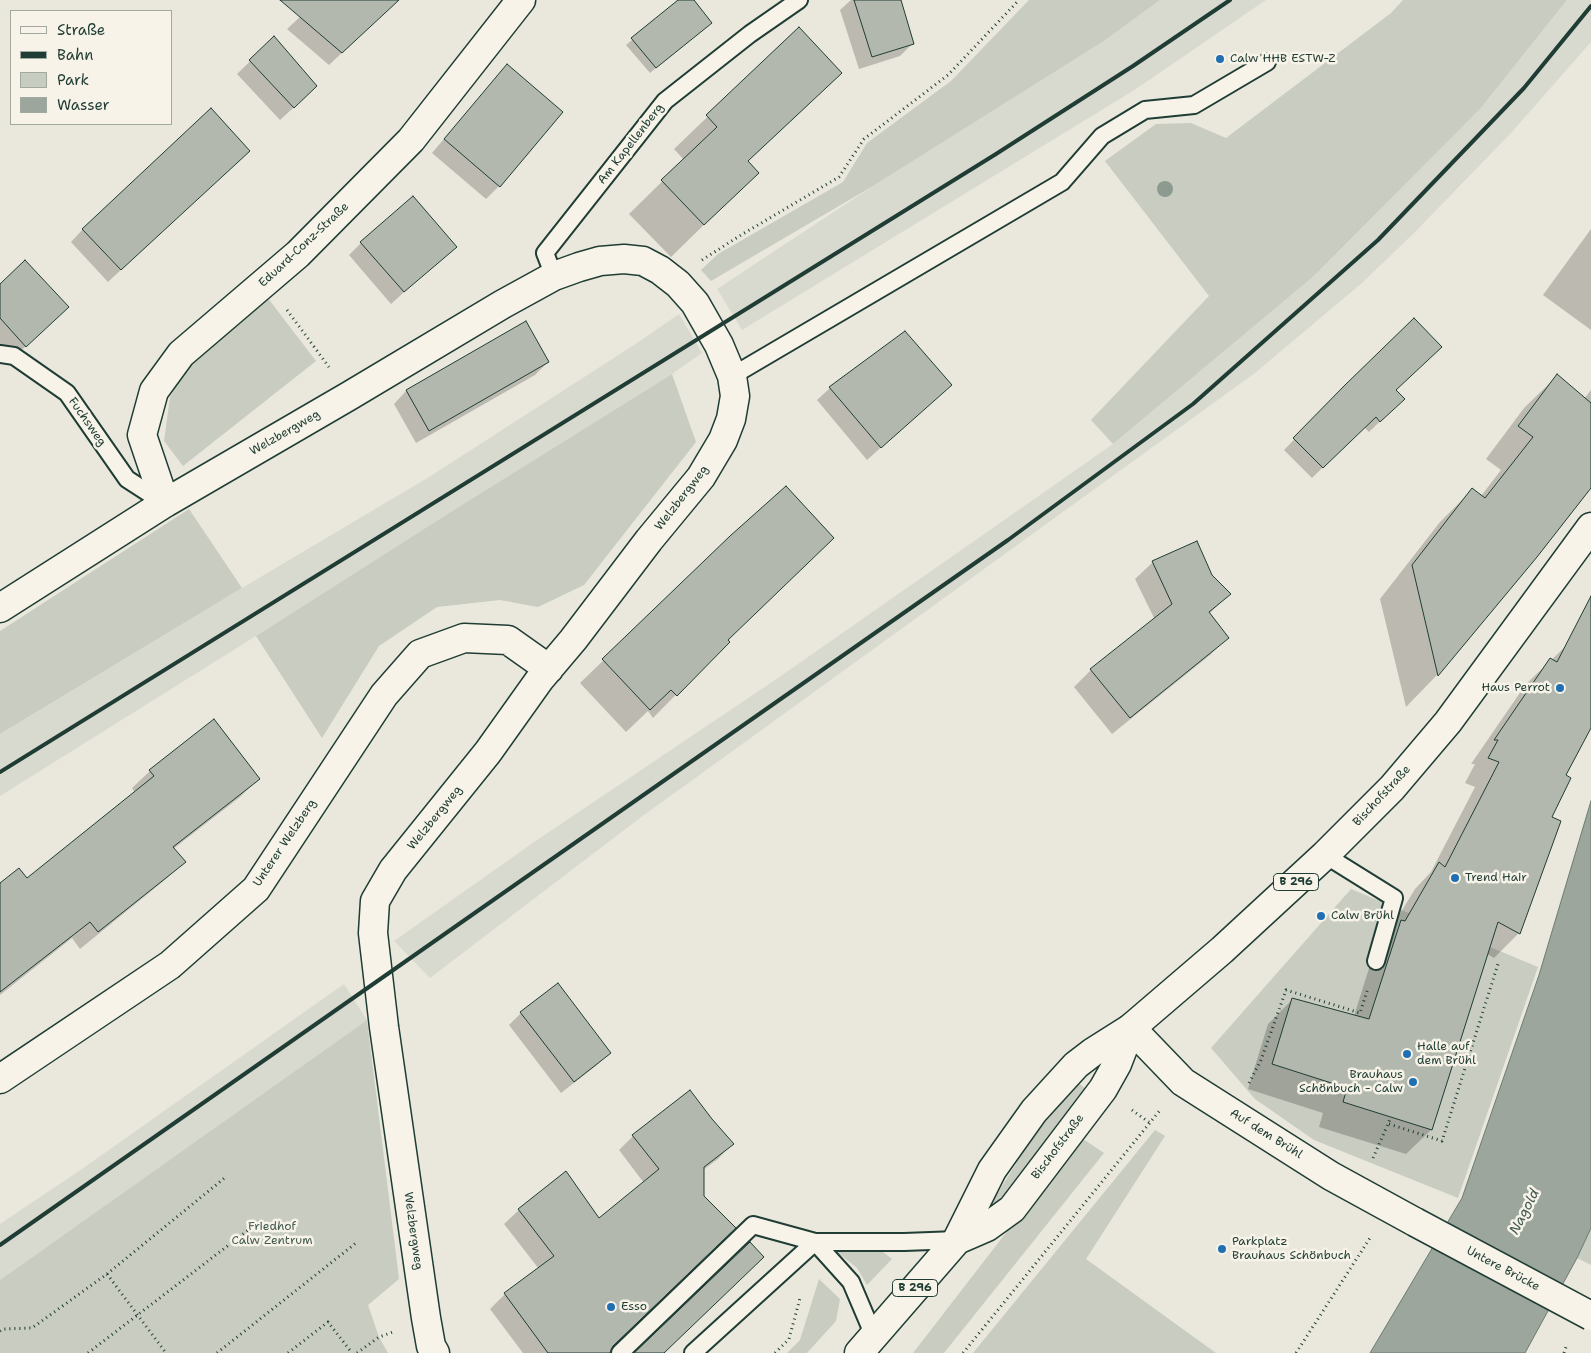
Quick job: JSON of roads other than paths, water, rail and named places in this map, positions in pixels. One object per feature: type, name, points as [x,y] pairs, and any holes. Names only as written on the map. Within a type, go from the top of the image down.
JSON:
[{"type":"street","name":"Eduard-Conz-Straße","points":[[164,503],[142,435],[154,391],[181,354],[298,254],[411,140],[521,0]]},
{"type":"street","name":"Welzbergweg","points":[[0,608],[164,503],[554,276],[600,261],[624,259],[643,261],[660,270],[678,284],[695,303],[719,345],[732,376],[735,396],[731,419],[723,440],[700,477],[649,540],[573,640],[540,679],[488,752],[393,870],[375,901],[373,934],[384,1027],[420,1280],[431,1346],[435,1353]]},
{"type":"street","name":"Bischofstraße","points":[[866,1345],[957,1240],[992,1170],[1034,1111],[1076,1065],[1092,1052],[1131,1028],[1222,950],[1325,855],[1392,788],[1448,722],[1591,527]]},
{"type":"street","name":"Unterer Welzberg","points":[[0,1079],[170,965],[256,889],[384,695],[420,654],[464,638],[508,640],[549,669]]},
{"type":"street","name":"Bischofstraße","points":[[957,1240],[986,1227],[1012,1209],[1103,1089],[1117,1064],[1131,1028]]},
{"type":"street","name":"Auf dem Brühl","points":[[1131,1028],[1183,1082],[1331,1176],[1415,1222]]},
{"type":"street","name":"Untere Brücke","points":[[1415,1222],[1591,1316]]},
{"type":"lane","name":"Am Kapellenberg","points":[[554,276],[545,253],[664,101],[750,34],[799,0]]},
{"type":"lane","points":[[732,376],[1062,182],[1102,136],[1145,110],[1194,105],[1267,62]]},
{"type":"lane","name":"Fuchsweg","points":[[0,354],[14,356],[67,392],[127,479],[164,503]]},
{"type":"lane","points":[[1325,855],[1394,898],[1376,961]]},
{"type":"lane","points":[[620,1353],[753,1225],[815,1242],[957,1240]]},
{"type":"lane","points":[[815,1242],[851,1282],[866,1345]]},
{"type":"lane","points":[[693,1353],[815,1242]]},
{"type":"water","name":"Nagold","points":[[1591,801],[1591,1228],[1577,1258],[1525,1353],[1370,1353],[1462,1198],[1539,975]]},
{"type":"railway","points":[[0,772],[996,154],[1133,66],[1230,0]]},
{"type":"railway","points":[[0,1245],[1008,540],[1193,404],[1378,240],[1524,88],[1591,6]]},
{"type":"place","name":"Calw HHB ESTW-Z","points":[[1220,59]]},
{"type":"place","name":"Haus Perrot","points":[[1560,688]]},
{"type":"place","name":"Trend Hair","points":[[1455,878]]},
{"type":"place","name":"Calw Brühl","points":[[1321,916]]},
{"type":"place","name":"Halle auf dem Brühl","points":[[1407,1054]]},
{"type":"place","name":"Brauhaus Schönbuch - Calw","points":[[1413,1082]]},
{"type":"place","name":"Parkplatz Brauhaus Schönbuch","points":[[1222,1249]]},
{"type":"place","name":"Esso","points":[[611,1307]]},
{"type":"park label","name":"Friedhof Calw Zentrum","points":[[272,1234]]}]
